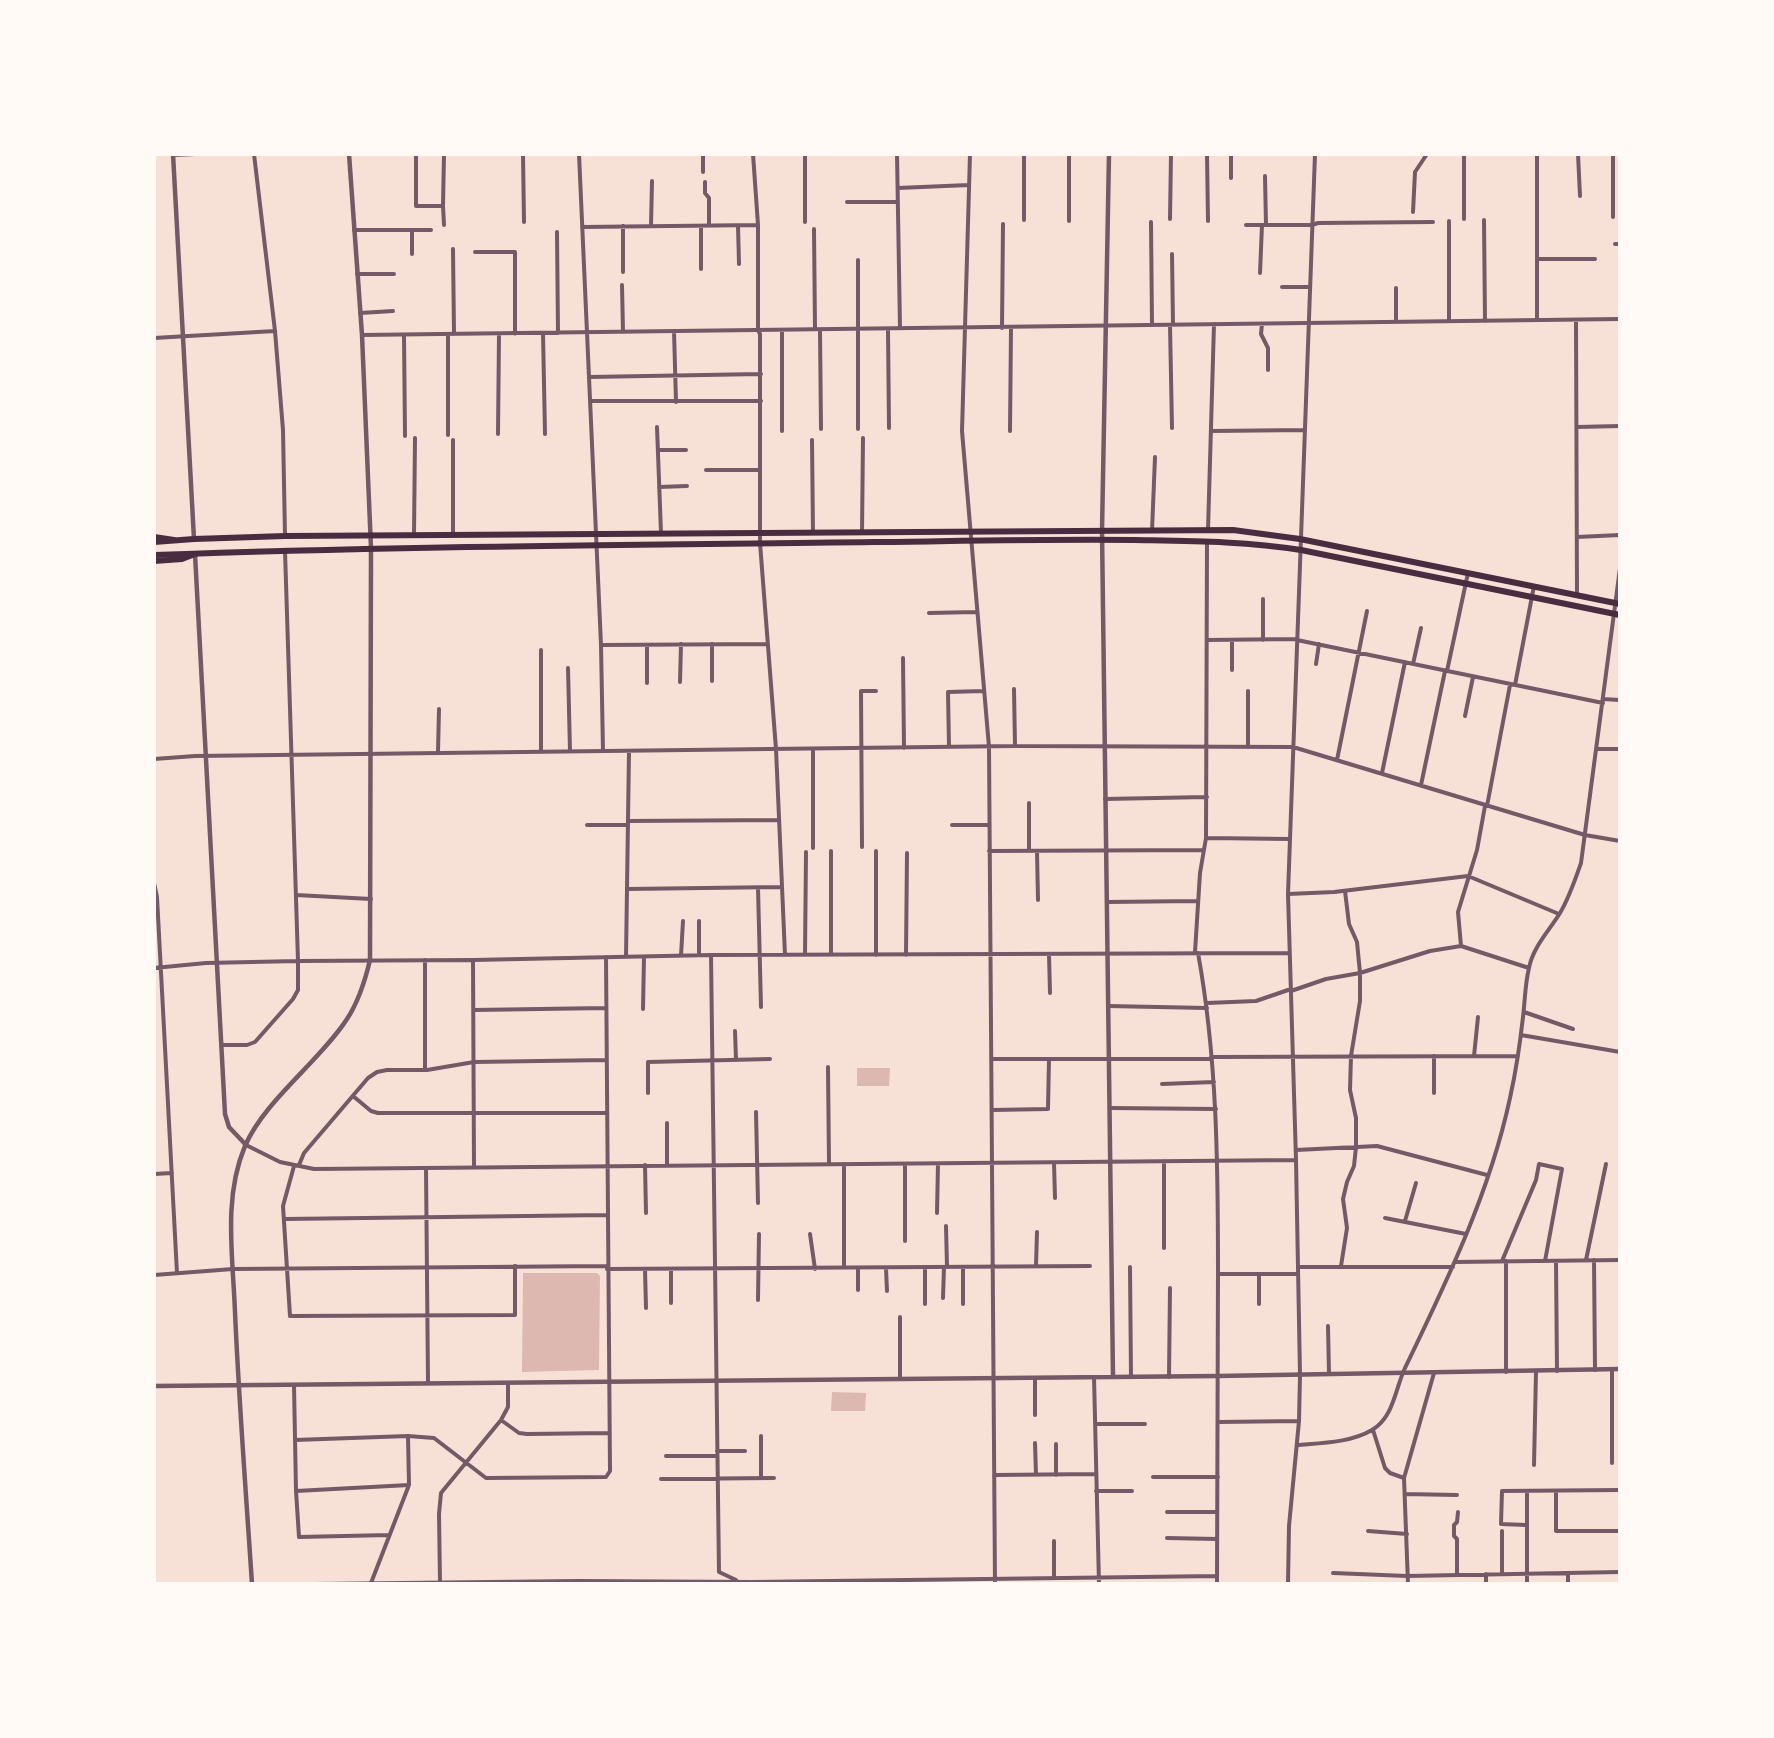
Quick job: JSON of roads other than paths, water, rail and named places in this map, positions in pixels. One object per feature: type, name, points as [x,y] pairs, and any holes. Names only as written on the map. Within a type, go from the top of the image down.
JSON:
[{"type":"main road","points":[[154,542],[285,536],[1233,530],[1300,539],[1617,603]]},
{"type":"main road","points":[[154,537],[174,540]]},
{"type":"main road","points":[[154,555],[760,543],[1207,541],[1262,544],[1301,550],[1616,614]]},
{"type":"main road","points":[[154,561],[183,559],[195,554]]},
{"type":"street","points":[[194,539],[173,155],[196,154]]},
{"type":"street","points":[[254,154],[275,331],[283,430],[285,536]]},
{"type":"street","points":[[252,1584],[238,1385],[232,1198],[246,1145],[271,1108],[347,1019],[360,995],[370,960],[372,899],[371,549],[362,335],[349,154]]},
{"type":"street","points":[[416,154],[416,206],[443,206]]},
{"type":"street","points":[[444,154],[444,225]]},
{"type":"street","points":[[523,154],[524,222]]},
{"type":"street","points":[[579,154],[601,645],[603,751]]},
{"type":"street","points":[[703,154],[703,172]]},
{"type":"street","points":[[753,154],[758,225],[758,330],[761,374],[759,534],[776,748],[784,955]]},
{"type":"street","points":[[805,154],[805,222]]},
{"type":"street","points":[[897,154],[900,328]]},
{"type":"street","points":[[970,154],[962,431],[989,747],[995,1581]]},
{"type":"street","points":[[1024,154],[1024,220]]},
{"type":"street","points":[[1069,154],[1069,221]]},
{"type":"street","points":[[1108,154],[1102,540],[1113,1377]]},
{"type":"street","points":[[1170,219],[1171,154]]},
{"type":"street","points":[[1207,154],[1208,221]]},
{"type":"street","points":[[1230,178],[1231,154]]},
{"type":"street","points":[[1288,1584],[1300,1375],[1294,1056],[1288,894],[1315,154]]},
{"type":"street","points":[[1413,212],[1415,172],[1427,154]]},
{"type":"street","points":[[1464,154],[1464,219]]},
{"type":"street","points":[[1537,154],[1537,320]]},
{"type":"street","points":[[1578,154],[1580,196]]},
{"type":"street","points":[[1613,154],[1613,217]]},
{"type":"street","points":[[1260,273],[1265,176]]},
{"type":"street","points":[[651,226],[652,181]]},
{"type":"street","points":[[705,182],[710,226]]},
{"type":"street","points":[[898,188],[969,185]]},
{"type":"street","points":[[847,202],[898,202]]},
{"type":"street","points":[[1484,220],[1485,321]]},
{"type":"street","points":[[1449,221],[1449,321]]},
{"type":"street","points":[[1151,222],[1152,325]]},
{"type":"street","points":[[1246,225],[1433,222]]},
{"type":"street","points":[[1002,328],[1003,224]]},
{"type":"street","points":[[582,227],[758,225]]},
{"type":"street","points":[[623,226],[623,272]]},
{"type":"street","points":[[701,226],[701,269]]},
{"type":"street","points":[[738,226],[739,264]]},
{"type":"street","points":[[814,229],[821,429]]},
{"type":"street","points":[[354,230],[431,230]]},
{"type":"street","points":[[412,230],[412,254]]},
{"type":"street","points":[[557,232],[558,333]]},
{"type":"street","points":[[448,435],[453,249]]},
{"type":"street","points":[[475,252],[515,252],[515,334]]},
{"type":"street","points":[[1172,254],[1172,428]]},
{"type":"street","points":[[1537,259],[1594,259]]},
{"type":"street","points":[[858,260],[858,429]]},
{"type":"street","points":[[357,274],[394,274]]},
{"type":"street","points":[[622,285],[623,332]]},
{"type":"street","points":[[1282,287],[1310,287]]},
{"type":"street","points":[[1396,288],[1396,322]]},
{"type":"street","points":[[360,313],[393,311]]},
{"type":"street","points":[[1576,320],[1577,595]]},
{"type":"street","points":[[362,335],[1620,320]]},
{"type":"street","points":[[1208,530],[1214,324]]},
{"type":"street","points":[[1262,324],[1262,334],[1268,348],[1268,370]]},
{"type":"street","points":[[1010,431],[1011,328]]},
{"type":"street","points":[[888,329],[889,428]]},
{"type":"street","points":[[154,338],[275,331]]},
{"type":"street","points":[[674,331],[676,402]]},
{"type":"street","points":[[782,331],[782,431]]},
{"type":"street","points":[[543,333],[544,434]]},
{"type":"street","points":[[498,434],[499,334]]},
{"type":"street","points":[[404,335],[405,436]]},
{"type":"street","points":[[589,377],[761,374]]},
{"type":"street","points":[[590,401],[760,401]]},
{"type":"street","points":[[1577,427],[1620,426]]},
{"type":"street","points":[[657,427],[661,534]]},
{"type":"street","points":[[1211,431],[1304,430]]},
{"type":"street","points":[[414,536],[415,438]]},
{"type":"street","points":[[862,534],[863,438]]},
{"type":"street","points":[[453,440],[453,536]]},
{"type":"street","points":[[812,440],[813,534]]},
{"type":"street","points":[[658,450],[686,450]]},
{"type":"street","points":[[1152,531],[1155,457]]},
{"type":"street","points":[[706,470],[760,470]]},
{"type":"street","points":[[659,487],[687,486]]},
{"type":"street","points":[[1577,537],[1620,535]]},
{"type":"street","points":[[1207,541],[1207,797],[1206,838],[1198,901],[1197,952],[1207,1005],[1218,1161],[1217,1584]]},
{"type":"street","points":[[222,1045],[247,1045],[255,1042],[293,999],[297,990],[285,551]]},
{"type":"street","points":[[195,554],[225,1114],[229,1127],[246,1145],[280,1162],[314,1169],[1296,1160]]},
{"type":"street","points":[[1297,1445],[1336,1441],[1373,1430],[1384,1419],[1393,1405],[1402,1373],[1466,1234],[1508,1108],[1521,1035],[1528,968],[1539,944],[1559,914],[1581,863],[1616,614],[1620,568]]},
{"type":"street","points":[[1421,785],[1468,573]]},
{"type":"street","points":[[1461,946],[1458,912],[1477,850],[1534,586]]},
{"type":"street","points":[[1263,599],[1263,640]]},
{"type":"street","points":[[1336,760],[1367,611]]},
{"type":"street","points":[[929,613],[976,612]]},
{"type":"street","points":[[1413,664],[1421,628]]},
{"type":"street","points":[[1207,640],[1297,640],[1513,685],[1603,701],[1620,700]]},
{"type":"street","points":[[1232,640],[1232,670]]},
{"type":"street","points":[[680,682],[681,644]]},
{"type":"street","points":[[712,644],[712,681]]},
{"type":"street","points":[[601,645],[768,644]]},
{"type":"street","points":[[1316,664],[1319,644]]},
{"type":"street","points":[[647,645],[647,683]]},
{"type":"street","points":[[541,650],[541,751]]},
{"type":"street","points":[[903,657],[903,748]]},
{"type":"street","points":[[1382,773],[1405,662]]},
{"type":"street","points":[[568,668],[570,751]]},
{"type":"street","points":[[1465,716],[1473,677]]},
{"type":"street","points":[[1014,689],[1015,746]]},
{"type":"street","points":[[862,847],[861,691],[876,691]]},
{"type":"street","points":[[949,747],[948,692],[983,691]]},
{"type":"street","points":[[1248,691],[1248,746]]},
{"type":"street","points":[[438,752],[439,709]]},
{"type":"street","points":[[154,759],[195,756],[776,748],[1207,745],[1293,747],[1586,835],[1620,841]]},
{"type":"street","points":[[813,748],[813,848]]},
{"type":"street","points":[[1596,749],[1620,749]]},
{"type":"street","points":[[626,957],[628,750]]},
{"type":"street","points":[[1106,799],[1207,797]]},
{"type":"street","points":[[1029,802],[1029,851]]},
{"type":"street","points":[[587,825],[779,820]]},
{"type":"street","points":[[952,825],[988,825]]},
{"type":"street","points":[[1206,838],[1290,838]]},
{"type":"street","points":[[988,851],[1204,850]]},
{"type":"street","points":[[876,851],[876,954]]},
{"type":"street","points":[[1037,851],[1038,900]]},
{"type":"street","points":[[805,955],[806,852]]},
{"type":"street","points":[[831,852],[831,955]]},
{"type":"street","points":[[906,955],[907,853]]},
{"type":"street","points":[[1288,894],[1345,891],[1468,876],[1559,914]]},
{"type":"street","points":[[154,883],[161,968],[177,1273]]},
{"type":"street","points":[[627,889],[782,887]]},
{"type":"street","points":[[758,888],[761,1007]]},
{"type":"street","points":[[1341,1266],[1347,1228],[1343,1199],[1354,1167],[1356,1147],[1356,1119],[1350,1090],[1351,1056],[1360,1001],[1358,942],[1349,924],[1345,891]]},
{"type":"street","points":[[296,895],[372,899]]},
{"type":"street","points":[[1107,902],[1198,901]]},
{"type":"street","points":[[681,956],[683,921]]},
{"type":"street","points":[[699,921],[699,956]]},
{"type":"street","points":[[1108,1006],[1207,1005],[1256,1001],[1326,979],[1360,973],[1430,951],[1461,946],[1528,968]]},
{"type":"street","points":[[154,968],[218,963],[298,961],[711,955],[1289,953]]},
{"type":"street","points":[[1049,954],[1050,993]]},
{"type":"street","points":[[711,955],[719,1572],[738,1581]]},
{"type":"street","points":[[295,1440],[408,1436],[434,1438],[486,1478],[606,1477],[610,1471],[606,957]]},
{"type":"street","points":[[643,1009],[644,957]]},
{"type":"street","points":[[425,960],[425,1070]]},
{"type":"street","points":[[473,960],[474,1167]]},
{"type":"street","points":[[474,1010],[606,1008]]},
{"type":"street","points":[[1524,1012],[1573,1029]]},
{"type":"street","points":[[1474,1056],[1478,1017]]},
{"type":"street","points":[[735,1031],[736,1060]]},
{"type":"street","points":[[1521,1035],[1620,1052]]},
{"type":"street","points":[[1434,1056],[1434,1093]]},
{"type":"street","points":[[991,1059],[1518,1056]]},
{"type":"street","points":[[648,1093],[648,1062],[770,1059]]},
{"type":"street","points":[[992,1110],[1048,1109],[1049,1059]]},
{"type":"street","points":[[515,1266],[515,1315],[290,1316],[283,1206],[297,1165],[304,1153],[353,1095],[368,1078],[377,1072],[425,1070],[474,1062],[606,1060]]},
{"type":"street","points":[[828,1067],[829,1164]]},
{"type":"street","points":[[1162,1083],[1214,1082]]},
{"type":"street","points":[[353,1095],[371,1111],[378,1113],[607,1113]]},
{"type":"street","points":[[1110,1108],[1216,1109]]},
{"type":"street","points":[[756,1112],[758,1203]]},
{"type":"street","points":[[667,1124],[667,1165]]},
{"type":"street","points":[[1296,1150],[1377,1146],[1487,1175]]},
{"type":"street","points":[[1164,1161],[1164,1248]]},
{"type":"street","points":[[1054,1162],[1056,1198]]},
{"type":"street","points":[[844,1164],[844,1268]]},
{"type":"street","points":[[905,1164],[905,1241]]},
{"type":"street","points":[[937,1213],[938,1164]]},
{"type":"street","points":[[1506,1372],[1504,1261],[1536,1180],[1539,1164],[1562,1169],[1545,1261]]},
{"type":"street","points":[[1586,1260],[1606,1164]]},
{"type":"street","points":[[645,1165],[646,1213]]},
{"type":"street","points":[[426,1168],[428,1383]]},
{"type":"street","points":[[154,1174],[172,1173]]},
{"type":"street","points":[[1405,1221],[1416,1183]]},
{"type":"street","points":[[284,1219],[607,1215]]},
{"type":"street","points":[[1385,1218],[1466,1234]]},
{"type":"street","points":[[944,1298],[946,1226]]},
{"type":"street","points":[[1036,1266],[1037,1232]]},
{"type":"street","points":[[758,1300],[759,1234]]},
{"type":"street","points":[[810,1234],[816,1269]]},
{"type":"street","points":[[1594,1260],[1595,1370]]},
{"type":"street","points":[[1298,1267],[1620,1260]]},
{"type":"street","points":[[1556,1261],[1557,1371]]},
{"type":"street","points":[[154,1275],[233,1269],[515,1266],[715,1270],[1090,1266]]},
{"type":"street","points":[[963,1267],[963,1304]]},
{"type":"street","points":[[1130,1267],[1131,1377]]},
{"type":"street","points":[[858,1268],[858,1290]]},
{"type":"street","points":[[886,1268],[886,1291]]},
{"type":"street","points":[[925,1268],[925,1304]]},
{"type":"street","points":[[645,1269],[646,1308]]},
{"type":"street","points":[[670,1303],[671,1269]]},
{"type":"street","points":[[1218,1274],[1298,1274]]},
{"type":"street","points":[[1259,1274],[1260,1304]]},
{"type":"street","points":[[1169,1377],[1170,1288]]},
{"type":"street","points":[[900,1317],[900,1379]]},
{"type":"street","points":[[1328,1326],[1329,1374]]},
{"type":"street","points":[[154,1386],[1169,1377],[1620,1369]]},
{"type":"street","points":[[1612,1370],[1612,1463]]},
{"type":"street","points":[[1534,1465],[1536,1371]]},
{"type":"street","points":[[1408,1584],[1404,1478],[1434,1373]]},
{"type":"street","points":[[1094,1377],[1099,1584]]},
{"type":"street","points":[[1035,1378],[1035,1415]]},
{"type":"street","points":[[440,1583],[439,1502],[441,1493],[501,1420],[508,1407],[508,1383]]},
{"type":"street","points":[[294,1385],[299,1537],[390,1534]]},
{"type":"street","points":[[501,1420],[519,1432],[527,1434],[609,1433]]},
{"type":"street","points":[[1218,1422],[1299,1421]]},
{"type":"street","points":[[1095,1424],[1145,1424]]},
{"type":"street","points":[[1373,1430],[1385,1468],[1389,1473],[1404,1478]]},
{"type":"street","points":[[371,1582],[409,1485],[408,1436]]},
{"type":"street","points":[[761,1436],[761,1478]]},
{"type":"street","points":[[1035,1443],[1036,1475]]},
{"type":"street","points":[[1056,1444],[1056,1475]]},
{"type":"street","points":[[717,1451],[745,1451]]},
{"type":"street","points":[[666,1456],[717,1456]]},
{"type":"street","points":[[994,1475],[1096,1474]]},
{"type":"street","points":[[1153,1477],[1218,1477]]},
{"type":"street","points":[[662,1479],[774,1478]]},
{"type":"street","points":[[296,1491],[409,1485]]},
{"type":"street","points":[[1526,1525],[1501,1524],[1502,1491],[1620,1490]]},
{"type":"street","points":[[1096,1491],[1132,1491]]},
{"type":"street","points":[[1527,1491],[1527,1584]]},
{"type":"street","points":[[1556,1491],[1556,1531],[1620,1531]]},
{"type":"street","points":[[1405,1494],[1457,1495]]},
{"type":"street","points":[[1167,1512],[1217,1512]]},
{"type":"street","points":[[1457,1575],[1454,1525],[1457,1522],[1458,1512]]},
{"type":"street","points":[[1368,1531],[1407,1533]]},
{"type":"street","points":[[1502,1532],[1502,1574]]},
{"type":"street","points":[[1167,1538],[1217,1539]]},
{"type":"street","points":[[1054,1541],[1054,1578]]},
{"type":"street","points":[[1333,1573],[1407,1576],[1620,1572]]},
{"type":"street","points":[[1568,1573],[1568,1584]]},
{"type":"street","points":[[1486,1574],[1486,1584]]},
{"type":"street","points":[[1445,1575],[1445,1584]]},
{"type":"street","points":[[314,1584],[995,1581],[1217,1576]]}]
